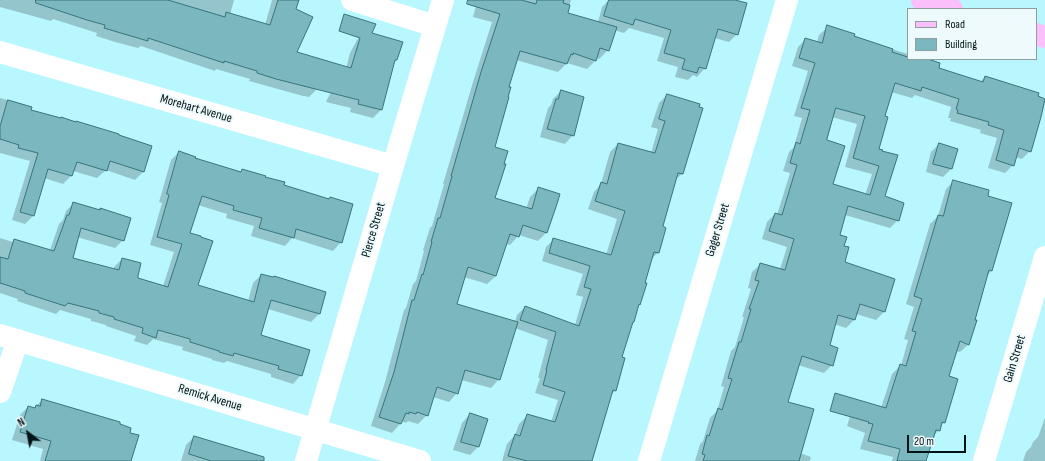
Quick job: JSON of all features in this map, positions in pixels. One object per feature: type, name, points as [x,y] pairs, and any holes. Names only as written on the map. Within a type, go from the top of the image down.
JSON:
[{"type":"main road","points":[[922,0],[949,8]]},
{"type":"street","points":[[352,0],[435,26]]},
{"type":"street","name":"Pierce Street","points":[[306,461],[392,166],[443,0]]},
{"type":"street","name":"Gager Street","points":[[649,461],[787,0]]},
{"type":"street","name":"Morehart Avenue","points":[[0,52],[392,166]]},
{"type":"street","name":"Gain Street","points":[[984,461],[1045,257]]},
{"type":"street","points":[[0,392],[9,338]]},
{"type":"street","name":"Remick Avenue","points":[[9,338],[420,461]]},
{"type":"building","points":[[36,0],[168,0],[225,17],[226,12],[270,25],[278,0],[299,0],[296,9],[313,17],[297,52],[351,68],[360,38],[339,31],[344,14],[376,24],[372,33],[403,42],[397,60],[395,60],[382,110],[358,104],[359,100],[276,79],[257,73],[257,71],[224,61],[224,63],[148,38],[148,41],[104,28],[105,25],[36,3]]},
{"type":"building","points":[[468,0],[521,0],[536,4],[537,0],[564,0],[563,3],[570,5],[568,13],[617,27],[609,51],[600,48],[596,61],[573,53],[573,55],[571,54],[567,64],[520,51],[509,87],[511,87],[509,97],[495,147],[508,151],[504,164],[506,164],[495,198],[532,209],[538,187],[560,194],[557,204],[547,233],[523,225],[519,237],[510,234],[496,276],[468,267],[457,304],[518,322],[500,380],[465,370],[458,394],[437,387],[428,416],[417,412],[416,414],[409,412],[409,414],[406,413],[401,424],[379,417],[394,372],[412,300],[414,300],[422,274],[423,275],[431,242],[438,218],[440,218],[481,72],[500,14],[467,4]]},
{"type":"building","points":[[609,0],[735,0],[747,3],[738,35],[718,29],[706,69],[699,67],[697,73],[682,69],[685,59],[664,53],[671,30],[635,19],[633,25],[604,16]]},
{"type":"building","points":[[827,25],[893,49],[892,52],[907,57],[907,60],[931,60],[940,63],[939,68],[983,82],[985,76],[1039,93],[1038,96],[1045,99],[1041,117],[1031,152],[1019,148],[1014,166],[996,160],[1004,130],[988,125],[989,122],[957,113],[958,110],[956,109],[959,99],[922,87],[921,91],[895,83],[885,116],[888,117],[879,149],[898,155],[885,196],[904,203],[899,221],[848,206],[840,235],[847,237],[844,246],[849,247],[845,262],[895,279],[885,312],[860,304],[855,320],[838,315],[830,345],[838,348],[833,366],[802,356],[788,402],[814,409],[799,461],[703,461],[705,455],[702,454],[707,435],[709,436],[718,408],[722,410],[732,379],[728,378],[739,342],[741,342],[751,309],[749,309],[759,281],[755,280],[760,263],[785,270],[794,239],[769,231],[775,213],[782,215],[797,165],[790,163],[796,142],[800,144],[810,110],[801,108],[815,63],[799,58],[805,38],[822,43]],"holes":[[[836,108],[865,116],[853,158],[879,166],[870,195],[833,184],[845,146],[827,140]]]},
{"type":"building","points":[[561,90],[584,97],[574,136],[547,129],[556,99],[558,99]]},
{"type":"building","points":[[667,94],[700,104],[699,107],[703,108],[683,174],[678,173],[663,226],[666,228],[659,253],[654,252],[645,283],[647,283],[622,357],[625,358],[616,391],[613,390],[592,461],[527,461],[508,456],[515,434],[520,436],[527,414],[555,422],[565,392],[543,385],[556,332],[520,320],[525,306],[579,326],[591,289],[584,287],[590,266],[549,253],[553,238],[611,255],[625,211],[595,201],[601,182],[607,184],[618,143],[655,153],[665,121],[659,119]]},
{"type":"building","points":[[8,100],[32,107],[31,110],[76,121],[152,146],[144,172],[110,161],[107,171],[77,162],[72,176],[48,169],[34,216],[20,212],[38,153],[18,148],[19,145],[0,139],[0,127]]},
{"type":"building","points":[[939,143],[958,149],[952,169],[933,164]]},
{"type":"building","points":[[179,151],[196,157],[195,158],[241,172],[242,169],[285,182],[284,185],[329,199],[330,197],[353,204],[342,243],[296,229],[294,238],[259,228],[262,218],[233,210],[234,206],[202,196],[190,233],[213,241],[198,285],[254,302],[261,274],[274,276],[326,292],[320,314],[271,300],[261,335],[310,350],[302,376],[278,369],[279,366],[234,353],[233,356],[219,352],[190,342],[190,339],[158,330],[156,338],[142,333],[143,328],[114,319],[114,317],[99,313],[99,311],[68,303],[65,306],[0,283],[0,257],[8,259],[14,239],[54,251],[73,202],[100,210],[100,208],[131,218],[124,241],[81,228],[73,258],[119,270],[122,258],[141,263],[138,278],[168,287],[182,244],[157,237],[169,195],[167,194]]},
{"type":"building","points":[[953,180],[989,190],[988,196],[1012,203],[992,271],[989,270],[975,320],[977,320],[969,345],[960,341],[949,376],[958,379],[945,423],[942,422],[940,431],[936,430],[926,461],[897,461],[900,449],[868,441],[873,424],[830,411],[835,393],[886,408],[900,364],[906,366],[916,332],[912,331],[922,299],[914,296],[938,215],[943,216]]},
{"type":"building","points":[[42,399],[120,422],[120,424],[131,428],[130,433],[139,435],[131,461],[45,461],[51,441],[20,432],[28,406],[35,408],[36,405],[40,406]]},
{"type":"building","points":[[470,413],[488,419],[479,447],[461,442]]},
{"type":"building","points":[[194,436],[264,457],[264,461],[211,461],[189,454]]}]
